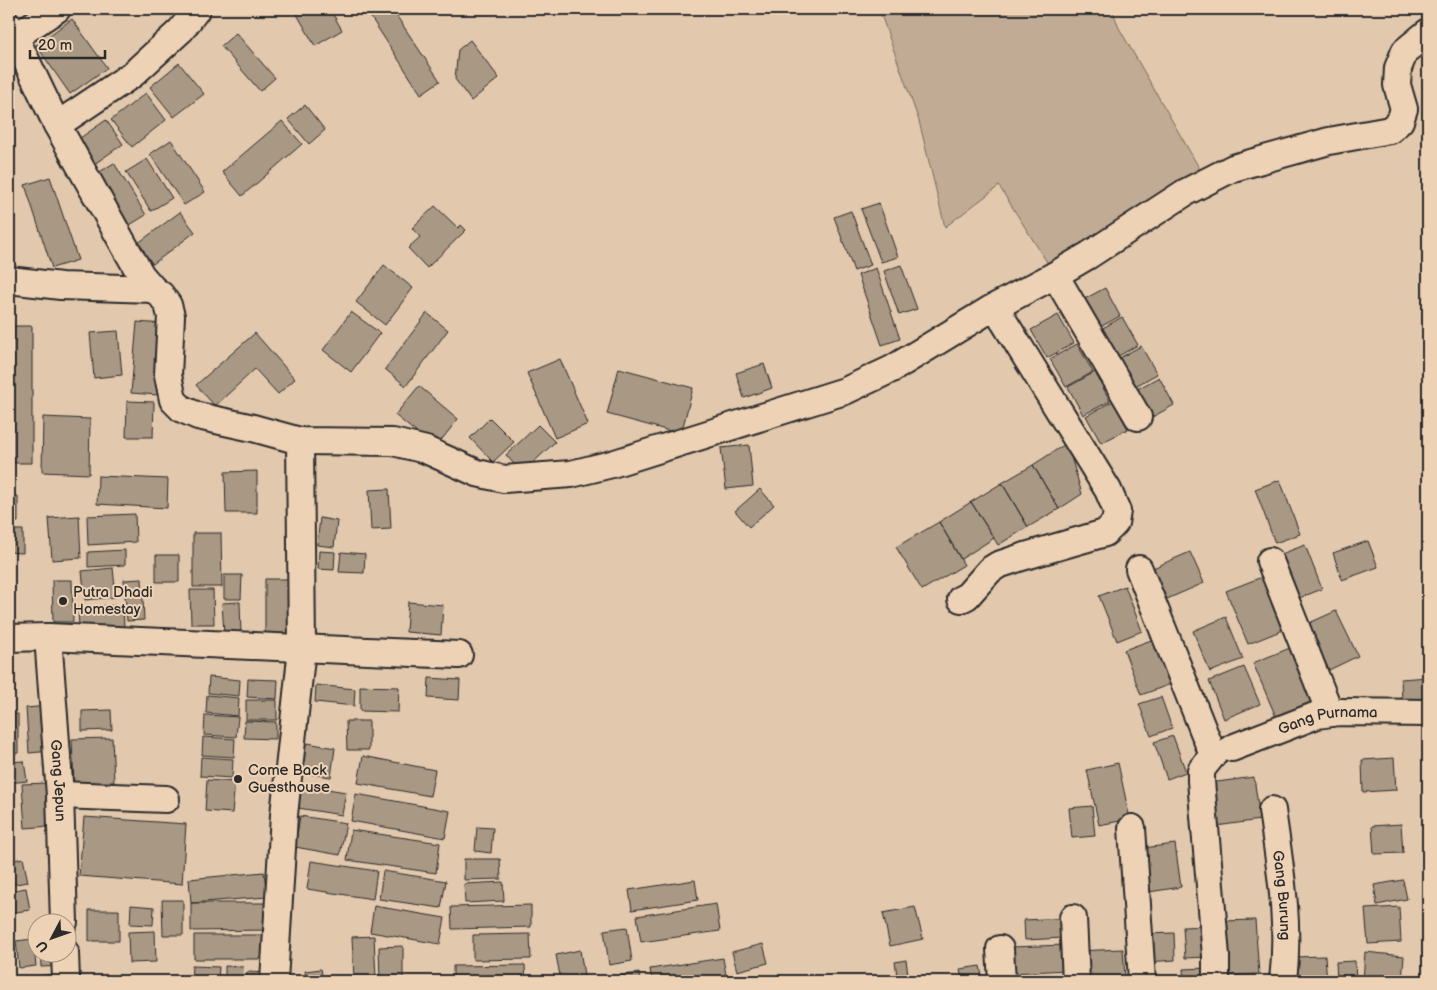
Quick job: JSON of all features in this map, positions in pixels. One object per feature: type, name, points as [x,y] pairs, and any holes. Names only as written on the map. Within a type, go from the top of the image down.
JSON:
[{"type":"street","points":[[57,9],[12,32],[57,125],[141,275],[168,305],[171,316],[168,375],[173,400],[182,409],[198,416],[300,441],[393,442],[426,450],[477,473],[504,479],[571,474],[655,451],[845,391],[892,369],[995,307],[1055,275],[1186,192],[1233,168],[1329,141],[1390,130],[1400,121],[1404,109],[1397,85],[1398,68],[1405,51],[1428,32]]},
{"type":"street","points":[[57,125],[133,74],[180,30],[197,9]]},
{"type":"street","points":[[1055,275],[1138,417]]},
{"type":"street","points":[[9,280],[61,286],[153,289]]},
{"type":"street","points":[[961,599],[973,590],[990,570],[998,565],[1022,556],[1105,533],[1115,523],[1117,511],[1108,490],[995,307]]},
{"type":"street","points":[[274,981],[284,815],[302,648],[300,441]]},
{"type":"street","points":[[1270,561],[1330,713]]},
{"type":"street","points":[[1139,568],[1213,755],[1204,764],[1201,775],[1216,956],[1216,981]]},
{"type":"street","points":[[9,638],[459,655]]},
{"type":"street","name":"Gang Jepun","points":[[48,638],[60,795],[64,912]]},
{"type":"street","name":"Gang Purnama","points":[[1232,748],[1317,715],[1330,713],[1428,713]]},
{"type":"street","points":[[60,795],[166,799]]},
{"type":"street","name":"Gang Burung","points":[[1272,810],[1282,878],[1286,930],[1283,981]]},
{"type":"street","points":[[1132,828],[1142,981]]},
{"type":"street","points":[[1073,918],[1076,981]]},
{"type":"street","points":[[1000,949],[1002,981]]},
{"type":"street","points":[[65,962],[66,981]]},
{"type":"shaded area","points":[[879,9],[1112,9],[1119,28],[1202,173],[1057,278],[999,186],[945,227],[919,121]]},
{"type":"building","points":[[294,9],[330,9],[342,30],[315,46]]},
{"type":"building","points":[[374,9],[392,9],[440,81],[421,94],[368,13]]},
{"type":"building","points":[[72,19],[107,68],[70,94],[36,45]]},
{"type":"building","points":[[236,33],[275,78],[260,91],[221,46]]},
{"type":"building","points":[[470,40],[499,78],[471,101],[455,79],[458,50]]},
{"type":"building","points":[[179,63],[204,94],[174,117],[150,87]]},
{"type":"building","points":[[146,93],[166,120],[132,147],[111,120]]},
{"type":"building","points":[[305,105],[325,130],[309,144],[288,119]]},
{"type":"building","points":[[106,120],[123,144],[90,167],[73,143]]},
{"type":"building","points":[[282,121],[302,144],[242,196],[222,172]]},
{"type":"building","points":[[171,140],[205,192],[184,205],[150,154]]},
{"type":"building","points":[[147,159],[172,198],[151,211],[126,172]]},
{"type":"building","points":[[114,163],[146,215],[125,228],[93,176]]},
{"type":"building","points":[[50,177],[78,260],[52,268],[25,185]]},
{"type":"building","points":[[879,203],[898,257],[881,262],[861,209]]},
{"type":"building","points":[[435,206],[458,228],[461,225],[466,230],[427,268],[408,248],[420,237],[412,228]]},
{"type":"building","points":[[851,211],[871,265],[854,271],[834,217]]},
{"type":"building","points":[[180,212],[195,232],[153,264],[137,244]]},
{"type":"building","points":[[384,265],[413,288],[385,325],[356,302]]},
{"type":"building","points":[[901,265],[917,309],[899,315],[884,271]]},
{"type":"building","points":[[876,268],[900,339],[882,345],[858,275]]},
{"type":"building","points":[[1105,288],[1120,316],[1093,331],[1077,303]]},
{"type":"building","points":[[351,312],[380,333],[351,372],[323,350]]},
{"type":"building","points":[[427,313],[448,330],[406,386],[385,369]]},
{"type":"building","points":[[1058,315],[1074,343],[1047,358],[1031,330]]},
{"type":"building","points":[[1122,317],[1138,345],[1111,360],[1096,332]]},
{"type":"building","points":[[137,322],[164,324],[158,395],[131,393]]},
{"type":"building","points":[[9,326],[32,326],[32,463],[9,463]]},
{"type":"building","points":[[118,331],[122,375],[94,378],[90,333]]},
{"type":"building","points":[[255,333],[295,379],[278,394],[255,369],[215,406],[196,385]]},
{"type":"building","points":[[1077,344],[1093,372],[1066,387],[1050,359]]},
{"type":"building","points":[[1141,346],[1157,374],[1130,389],[1114,361]]},
{"type":"building","points":[[560,359],[588,424],[555,438],[527,373]]},
{"type":"building","points":[[764,364],[772,388],[744,398],[736,373]]},
{"type":"building","points":[[619,368],[693,388],[681,434],[607,414]]},
{"type":"building","points":[[1095,372],[1110,401],[1083,415],[1068,387]]},
{"type":"building","points":[[1159,377],[1174,405],[1147,420],[1132,392]]},
{"type":"building","points":[[419,386],[458,419],[435,448],[395,415]]},
{"type":"building","points":[[127,401],[154,402],[153,437],[126,437]]},
{"type":"building","points":[[1113,401],[1128,429],[1101,443],[1086,416]]},
{"type":"building","points":[[43,417],[90,419],[89,474],[42,472]]},
{"type":"building","points":[[490,418],[514,442],[493,462],[470,438]]},
{"type":"building","points":[[538,425],[555,442],[522,473],[506,455]]},
{"type":"building","points":[[1067,443],[1082,494],[1059,509],[1033,465]]},
{"type":"building","points":[[749,445],[753,486],[726,489],[721,448]]},
{"type":"building","points":[[1033,465],[1059,509],[1028,527],[1002,483]]},
{"type":"building","points":[[257,471],[257,513],[226,513],[225,472]]},
{"type":"building","points":[[98,476],[168,479],[167,508],[97,504]]},
{"type":"building","points":[[1280,480],[1300,534],[1275,543],[1255,489]]},
{"type":"building","points":[[1002,483],[1028,527],[998,545],[971,502]]},
{"type":"building","points":[[389,489],[391,529],[371,530],[369,490]]},
{"type":"building","points":[[760,489],[774,505],[749,527],[735,511]]},
{"type":"building","points":[[9,496],[18,496],[18,522],[9,522]]},
{"type":"building","points":[[971,502],[994,538],[961,559],[939,522]]},
{"type":"building","points":[[135,514],[136,542],[88,545],[87,516]]},
{"type":"building","points":[[79,516],[81,558],[52,560],[49,518]]},
{"type":"building","points":[[320,518],[337,521],[334,547],[317,545]]},
{"type":"building","points":[[939,522],[964,565],[922,590],[896,547]]},
{"type":"building","points":[[9,530],[23,530],[23,553],[9,552]]},
{"type":"building","points":[[193,533],[221,533],[222,587],[193,587]]},
{"type":"building","points":[[1368,541],[1378,567],[1342,580],[1333,553]]},
{"type":"building","points":[[1305,545],[1322,589],[1294,600],[1276,556]]},
{"type":"building","points":[[125,550],[125,565],[88,567],[88,552]]},
{"type":"building","points":[[319,551],[335,552],[334,570],[318,569]]},
{"type":"building","points":[[341,552],[365,554],[364,573],[339,572]]},
{"type":"building","points":[[1190,552],[1204,583],[1167,599],[1153,568]]},
{"type":"building","points":[[156,555],[179,555],[179,582],[156,582]]},
{"type":"building","points":[[10,558],[12,610],[9,610]]},
{"type":"building","points":[[113,568],[116,597],[85,600],[82,571]]},
{"type":"building","points":[[224,575],[242,575],[241,599],[224,599]]},
{"type":"building","points":[[1267,575],[1288,628],[1248,644],[1226,591]]},
{"type":"building","points":[[142,579],[144,620],[127,621],[124,580]]},
{"type":"building","points":[[265,579],[290,579],[290,638],[265,638]]},
{"type":"building","name":"Putra Dhadi Homestay","points":[[52,580],[72,580],[73,622],[53,622]]},
{"type":"building","points":[[1125,586],[1142,631],[1117,641],[1099,596]]},
{"type":"building","points":[[190,590],[213,590],[214,624],[191,624]]},
{"type":"building","points":[[240,602],[241,634],[224,634],[222,603]]},
{"type":"building","points":[[408,602],[443,605],[441,635],[406,632]]},
{"type":"building","points":[[123,605],[124,627],[79,630],[78,607]]},
{"type":"building","points":[[1336,611],[1358,656],[1329,670],[1307,624]]},
{"type":"building","points":[[1226,617],[1243,659],[1210,672],[1193,631]]},
{"type":"building","points":[[1154,639],[1171,684],[1141,695],[1124,650]]},
{"type":"building","points":[[1290,648],[1312,702],[1276,717],[1253,663]]},
{"type":"building","points":[[1244,667],[1260,704],[1224,719],[1209,681]]},
{"type":"building","points":[[209,677],[240,680],[239,696],[208,693]]},
{"type":"building","points":[[1428,677],[1428,699],[1402,701],[1401,679]]},
{"type":"building","points":[[429,678],[460,680],[459,700],[428,698]]},
{"type":"building","points":[[248,679],[278,680],[277,699],[247,697]]},
{"type":"building","points":[[316,685],[355,689],[354,706],[315,702]]},
{"type":"building","points":[[360,686],[399,687],[398,712],[360,711]]},
{"type":"building","points":[[207,695],[239,698],[238,716],[206,713]]},
{"type":"building","points":[[1161,697],[1172,728],[1151,736],[1139,704]]},
{"type":"building","points":[[246,700],[277,700],[277,720],[246,720]]},
{"type":"building","points":[[48,706],[52,751],[29,753],[26,708]]},
{"type":"building","points":[[111,710],[112,730],[82,731],[82,711]]},
{"type":"building","points":[[9,714],[18,714],[18,753],[9,753]]},
{"type":"building","points":[[205,715],[238,717],[236,737],[204,735]]},
{"type":"building","points":[[245,721],[276,722],[276,739],[244,738]]},
{"type":"building","points":[[346,721],[369,721],[369,750],[347,750]]},
{"type":"building","points":[[1173,736],[1186,772],[1167,779],[1154,742]]},
{"type":"building","points":[[203,737],[235,739],[234,757],[202,755]]},
{"type":"building","points":[[112,738],[114,782],[74,784],[72,739]]},
{"type":"building","points":[[302,742],[335,748],[331,777],[297,772]]},
{"type":"building","points":[[363,756],[435,770],[430,796],[358,783]]},
{"type":"building","points":[[201,757],[233,759],[232,778],[200,776]]},
{"type":"building","points":[[1394,758],[1396,790],[1363,792],[1362,760]]},
{"type":"building","points":[[24,761],[27,781],[9,783],[9,762]]},
{"type":"building","points":[[1118,763],[1130,819],[1099,825],[1087,770]]},
{"type":"building","points":[[1254,777],[1260,820],[1216,826],[1210,783]]},
{"type":"building","points":[[207,780],[235,782],[232,813],[205,811]]},
{"type":"building","points":[[48,783],[51,826],[25,828],[22,784]]},
{"type":"building","points":[[302,785],[346,792],[342,815],[298,808]]},
{"type":"building","points":[[356,794],[450,811],[445,838],[351,821]]},
{"type":"building","points":[[1092,806],[1095,836],[1072,838],[1069,808]]},
{"type":"building","points":[[300,816],[346,823],[340,855],[295,847]]},
{"type":"building","points":[[84,817],[186,824],[182,884],[79,876]]},
{"type":"building","points":[[1401,824],[1403,853],[1374,854],[1372,826]]},
{"type":"building","points":[[477,827],[493,828],[491,853],[475,851]]},
{"type":"building","points":[[351,830],[440,843],[436,873],[347,860]]},
{"type":"building","points":[[1175,844],[1181,887],[1149,892],[1143,848]]},
{"type":"building","points":[[23,858],[28,882],[9,885],[9,861]]},
{"type":"building","points":[[464,859],[500,859],[501,879],[464,880]]},
{"type":"building","points":[[311,861],[377,871],[373,899],[307,889]]},
{"type":"building","points":[[383,871],[446,881],[441,908],[379,899]]},
{"type":"building","points":[[264,872],[267,897],[191,903],[189,879]]},
{"type":"building","points":[[695,880],[698,900],[632,910],[629,890]]},
{"type":"building","points":[[1403,880],[1407,899],[1377,905],[1374,885]]},
{"type":"building","points":[[503,882],[504,901],[465,903],[464,884]]},
{"type":"building","points":[[26,888],[30,910],[9,913],[9,891]]},
{"type":"building","points":[[162,900],[183,900],[183,935],[163,935]]},
{"type":"building","points":[[191,903],[270,903],[271,930],[191,931]]},
{"type":"building","points":[[716,904],[720,931],[641,942],[637,916]]},
{"type":"building","points":[[131,905],[154,907],[153,925],[130,924]]},
{"type":"building","points":[[531,905],[531,927],[452,929],[451,907]]},
{"type":"building","points":[[374,906],[445,918],[440,944],[370,932]]},
{"type":"building","points":[[915,907],[923,939],[890,946],[883,913]]},
{"type":"building","points":[[1399,907],[1401,942],[1368,944],[1365,909]]},
{"type":"building","points":[[89,910],[119,910],[119,941],[89,941]]},
{"type":"building","points":[[1063,918],[1064,938],[1025,940],[1024,920]]},
{"type":"building","points":[[1255,920],[1259,974],[1225,976],[1222,921]]},
{"type":"building","points":[[1208,926],[1209,957],[1185,958],[1183,927]]},
{"type":"building","points":[[627,927],[632,961],[609,965],[604,930]]},
{"type":"building","points":[[155,931],[156,962],[129,963],[128,932]]},
{"type":"building","points":[[1174,933],[1175,960],[1148,962],[1146,934]]},
{"type":"building","points":[[530,934],[531,959],[473,960],[473,935]]},
{"type":"building","points":[[194,935],[270,935],[270,959],[194,959]]},
{"type":"building","points":[[374,936],[376,979],[354,980],[352,937]]},
{"type":"building","points":[[28,940],[28,962],[36,962],[36,966],[19,968],[16,941]]},
{"type":"building","points":[[763,944],[768,963],[737,971],[732,952]]},
{"type":"building","points":[[1065,945],[1066,970],[1013,973],[1011,947]]},
{"type":"building","points":[[403,946],[403,981],[380,981],[379,947]]},
{"type":"building","points":[[1123,949],[1125,978],[1077,981],[1075,951]]},
{"type":"building","points":[[580,950],[585,981],[561,981],[556,955]]},
{"type":"building","points":[[1365,952],[1404,956],[1402,981],[1363,981]]},
{"type":"building","points":[[1325,956],[1327,981],[1296,981],[1295,957]]},
{"type":"building","points":[[723,958],[727,981],[652,981],[650,969]]},
{"type":"building","points":[[906,960],[909,981],[898,981],[895,962]]},
{"type":"building","points":[[1355,961],[1356,981],[1337,981],[1336,962]]},
{"type":"building","points":[[41,962],[63,962],[63,966],[41,967]]},
{"type":"building","points":[[525,965],[526,981],[453,981],[453,966]]},
{"type":"building","points":[[192,966],[219,967],[218,981],[191,981]]},
{"type":"building","points":[[225,966],[243,967],[242,981],[225,981]]},
{"type":"building","points":[[980,966],[983,981],[962,981],[960,969]]},
{"type":"building","points":[[1208,968],[1209,981],[1184,981],[1183,969]]},
{"type":"building","points":[[321,969],[323,981],[307,981],[305,971]]},
{"type":"building","points":[[247,972],[269,973],[269,981],[247,981]]},
{"type":"building","points":[[639,973],[640,981],[618,981],[618,976]]},
{"type":"building","points":[[54,974],[55,981],[22,981],[21,978]]},
{"type":"building","points":[[333,976],[351,977],[350,981],[333,981]]},
{"type":"building","points":[[446,977],[446,981],[412,981],[412,980]]},
{"type":"place","name":"Putra Dhadi Homestay","points":[[63,601]]},
{"type":"place","name":"Come Back Guesthouse","points":[[238,779]]}]
